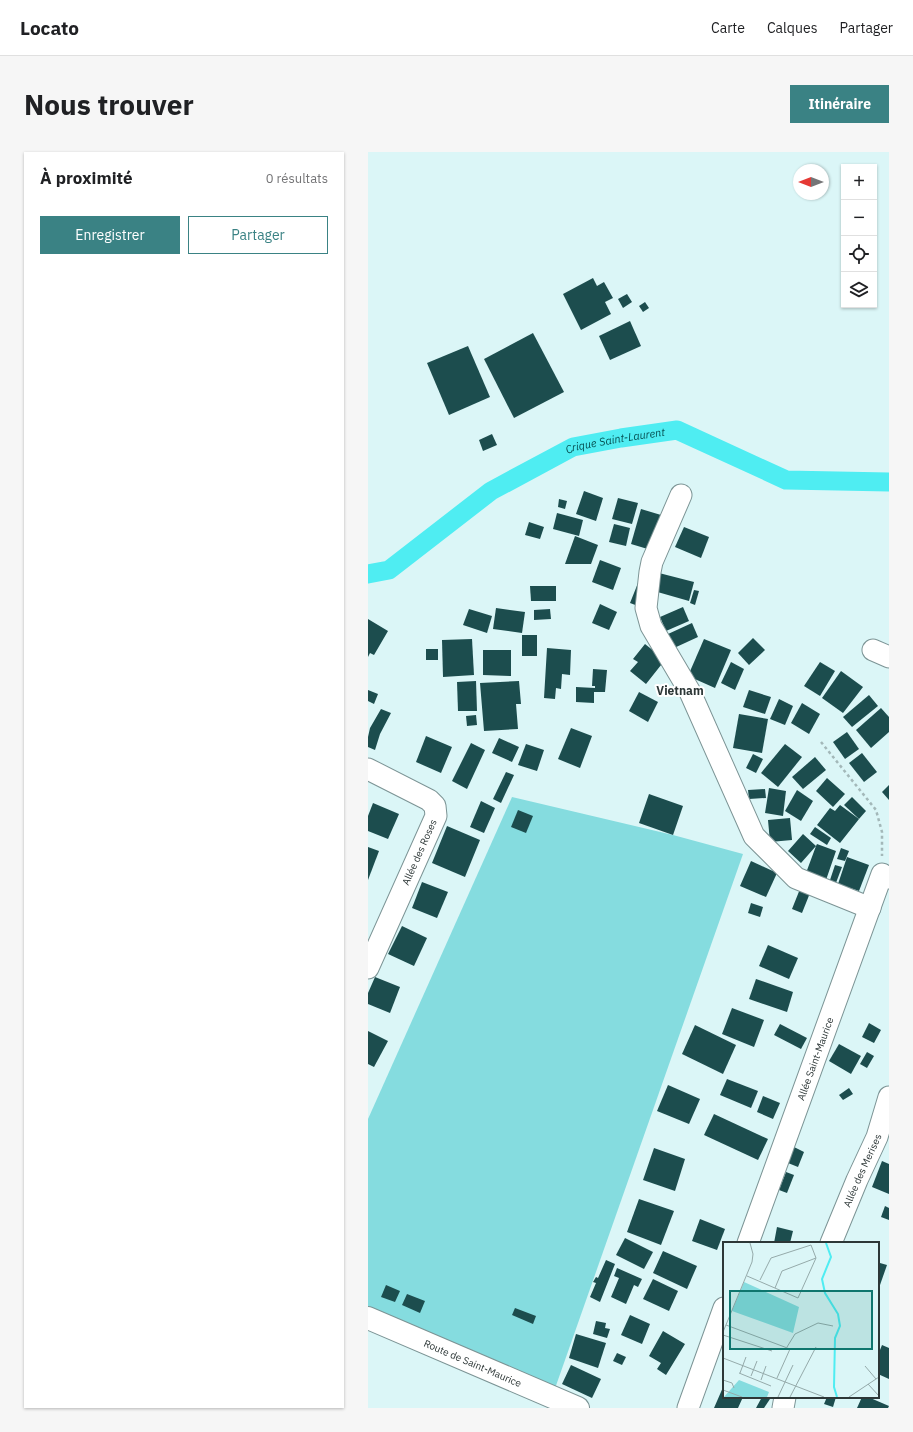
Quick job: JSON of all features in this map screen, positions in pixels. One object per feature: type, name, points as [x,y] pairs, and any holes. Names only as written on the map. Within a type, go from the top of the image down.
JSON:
[{"type":"street","points":[[681,495],[652,562],[646,608],[651,626],[690,692],[754,836],[796,878],[870,908]]},
{"type":"street","name":"Allée des Roses","points":[[368,769],[429,800],[435,806],[436,816],[368,968]]},
{"type":"street","name":"Allée Saint-Maurice","points":[[748,1242],[870,908],[886,876]]},
{"type":"street","name":"Allée des Merises","points":[[831,1242],[857,1180],[877,1137],[889,1097]]},
{"type":"street","points":[[688,1408],[723,1311]]},
{"type":"street","name":"Route de Saint-Maurice","points":[[368,1318],[578,1408]]},
{"type":"street","points":[[783,1408],[785,1398]]},
{"type":"path","points":[[821,742],[876,810],[882,832],[886,876]]},
{"type":"shaded area","points":[[512,797],[673,835],[743,854],[552,1397],[368,1318],[368,1119]]},
{"type":"building","points":[[593,278],[597,286],[604,282],[613,298],[605,302],[611,314],[581,330],[563,294]]},
{"type":"building","points":[[627,294],[632,302],[623,308],[618,299]]},
{"type":"building","points":[[645,302],[649,308],[643,312],[639,306]]},
{"type":"building","points":[[630,321],[641,346],[610,360],[599,336]]},
{"type":"building","points":[[533,333],[564,392],[514,418],[484,359]]},
{"type":"building","points":[[468,346],[490,397],[449,415],[427,363]]},
{"type":"building","points":[[492,434],[497,445],[483,451],[479,440]]},
{"type":"building","points":[[584,491],[603,498],[596,521],[576,514]]},
{"type":"building","points":[[618,498],[638,503],[632,524],[612,519]]},
{"type":"building","points":[[559,499],[567,501],[565,509],[558,507]]},
{"type":"building","points":[[641,509],[661,515],[651,550],[631,544]]},
{"type":"building","points":[[557,513],[583,520],[579,536],[553,529]]},
{"type":"building","points":[[529,522],[544,527],[540,539],[525,535]]},
{"type":"building","points":[[614,524],[630,528],[626,546],[609,542]]},
{"type":"building","points":[[684,527],[709,537],[701,558],[675,547]]},
{"type":"building","points":[[575,536],[598,545],[591,564],[565,564]]},
{"type":"building","points":[[600,560],[621,568],[613,590],[592,582]]},
{"type":"building","points":[[659,573],[694,582],[689,601],[654,591]]},
{"type":"building","points":[[638,583],[638,606],[630,603]]},
{"type":"building","points":[[530,586],[556,586],[556,601],[531,601]]},
{"type":"building","points":[[694,590],[699,591],[695,605],[690,603]]},
{"type":"building","points":[[600,604],[617,612],[609,630],[592,623]]},
{"type":"building","points":[[683,607],[689,621],[666,631],[660,617]]},
{"type":"building","points":[[496,608],[525,612],[522,633],[493,629]]},
{"type":"building","points":[[469,609],[492,616],[487,633],[463,625]]},
{"type":"building","points":[[550,609],[551,619],[534,620],[534,610]]},
{"type":"building","points":[[368,619],[388,631],[374,655],[370,653],[368,657]]},
{"type":"building","points":[[692,623],[698,637],[674,648],[668,634]]},
{"type":"building","points":[[522,635],[537,635],[537,656],[522,656]]},
{"type":"building","points":[[753,638],[765,650],[749,665],[738,653]]},
{"type":"building","points":[[472,639],[474,675],[443,677],[442,640]]},
{"type":"building","points":[[704,639],[731,650],[715,688],[688,676]]},
{"type":"building","points":[[645,644],[665,660],[646,684],[630,671],[638,662],[633,659]]},
{"type":"building","points":[[547,648],[571,650],[570,675],[562,674],[561,689],[556,688],[555,699],[544,698]]},
{"type":"building","points":[[426,649],[438,649],[438,660],[426,660]]},
{"type":"building","points":[[483,650],[511,650],[511,676],[483,675]]},
{"type":"building","points":[[731,662],[744,669],[735,690],[721,683]]},
{"type":"building","points":[[820,662],[835,671],[820,696],[804,686]]},
{"type":"building","points":[[593,669],[607,670],[605,692],[594,692],[594,703],[576,702],[576,687],[595,688],[595,686],[592,686]]},
{"type":"building","points":[[841,671],[863,687],[843,713],[822,698]]},
{"type":"building","points":[[476,681],[477,711],[458,711],[457,682]]},
{"type":"building","points":[[519,681],[521,704],[516,704],[518,729],[484,731],[480,683]]},
{"type":"building","points":[[368,690],[378,694],[374,704],[368,701]]},
{"type":"building","points":[[749,690],[771,697],[765,714],[743,707]]},
{"type":"building","points":[[639,692],[658,702],[648,722],[629,711]]},
{"type":"building","points":[[869,695],[878,706],[852,727],[843,717]]},
{"type":"building","points":[[779,699],[793,706],[785,725],[770,719]]},
{"type":"building","points":[[802,703],[820,714],[809,734],[791,723]]},
{"type":"building","points":[[881,708],[889,717],[889,732],[871,748],[856,730]]},
{"type":"building","points":[[381,709],[391,713],[380,734],[375,750],[368,747],[368,737],[370,728]]},
{"type":"building","points":[[739,714],[768,719],[762,753],[733,748]]},
{"type":"building","points":[[476,715],[477,725],[467,726],[466,716]]},
{"type":"building","points":[[571,728],[592,736],[580,768],[558,759]]},
{"type":"building","points":[[847,732],[859,749],[845,759],[833,742]]},
{"type":"building","points":[[426,736],[452,747],[441,773],[416,762]]},
{"type":"building","points":[[499,738],[519,747],[512,762],[492,753]]},
{"type":"building","points":[[471,743],[485,750],[467,789],[452,781]]},
{"type":"building","points":[[526,744],[544,750],[537,771],[518,765]]},
{"type":"building","points":[[785,744],[802,757],[778,787],[761,773]]},
{"type":"building","points":[[862,753],[877,772],[864,782],[849,763]]},
{"type":"building","points":[[753,754],[763,759],[756,773],[746,768]]},
{"type":"building","points":[[815,757],[826,770],[803,789],[792,777]]},
{"type":"building","points":[[506,772],[514,775],[501,803],[493,799]]},
{"type":"building","points":[[827,778],[845,794],[833,807],[816,791]]},
{"type":"building","points":[[889,785],[889,800],[882,792]]},
{"type":"building","points":[[769,788],[786,791],[783,816],[765,813]]},
{"type":"building","points":[[765,789],[766,798],[749,799],[748,790]]},
{"type":"building","points":[[797,790],[813,801],[801,821],[785,811]]},
{"type":"building","points":[[649,794],[683,806],[673,835],[639,823]]},
{"type":"building","points":[[852,797],[866,811],[859,819],[844,805]]},
{"type":"building","points":[[481,801],[495,808],[484,833],[470,827]]},
{"type":"building","points":[[373,803],[399,814],[388,839],[368,831],[368,816]]},
{"type":"building","points":[[840,805],[859,819],[840,843],[817,825],[830,808],[835,811]]},
{"type":"building","points":[[518,810],[533,816],[526,833],[511,827]]},
{"type":"building","points":[[790,818],[792,840],[770,842],[768,820]]},
{"type":"building","points":[[447,826],[480,840],[465,877],[432,863]]},
{"type":"building","points":[[815,827],[831,838],[827,845],[810,834]]},
{"type":"building","points":[[803,834],[816,846],[801,863],[788,851]]},
{"type":"building","points":[[817,844],[836,851],[826,880],[806,873]]},
{"type":"building","points":[[368,847],[379,851],[368,880]]},
{"type":"building","points":[[841,848],[849,851],[845,861],[837,859]]},
{"type":"building","points":[[847,857],[869,865],[859,891],[838,884]]},
{"type":"building","points":[[751,861],[777,873],[766,897],[740,886]]},
{"type":"building","points":[[835,865],[842,867],[834,888],[828,886]]},
{"type":"building","points":[[422,882],[448,892],[437,918],[412,908]]},
{"type":"building","points":[[800,889],[810,893],[802,913],[792,909]]},
{"type":"building","points":[[751,903],[763,907],[760,917],[748,913]]},
{"type":"building","points":[[402,926],[427,938],[414,966],[388,954]]},
{"type":"building","points":[[768,945],[798,958],[789,979],[759,966]]},
{"type":"building","points":[[375,977],[400,987],[390,1013],[368,1004],[368,993]]},
{"type":"building","points":[[756,979],[793,992],[787,1012],[749,999]]},
{"type":"building","points":[[732,1008],[764,1020],[754,1047],[722,1034]]},
{"type":"building","points":[[869,1023],[881,1030],[874,1043],[862,1037]]},
{"type":"building","points":[[780,1024],[807,1038],[801,1049],[774,1035]]},
{"type":"building","points":[[695,1025],[736,1045],[723,1074],[682,1054]]},
{"type":"building","points":[[368,1031],[388,1041],[374,1067],[368,1064]]},
{"type":"building","points":[[839,1044],[861,1056],[851,1074],[829,1061]]},
{"type":"building","points":[[867,1052],[874,1056],[867,1068],[860,1064]]},
{"type":"building","points":[[727,1079],[758,1091],[751,1108],[720,1095]]},
{"type":"building","points":[[668,1085],[700,1099],[689,1124],[657,1111]]},
{"type":"building","points":[[849,1088],[853,1094],[843,1100],[839,1095]]},
{"type":"building","points":[[763,1096],[780,1103],[773,1119],[757,1112]]},
{"type":"building","points":[[714,1114],[768,1139],[758,1160],[704,1135]]},
{"type":"building","points":[[794,1147],[804,1152],[798,1167],[788,1163]]},
{"type":"building","points":[[654,1148],[685,1159],[675,1191],[643,1180]]},
{"type":"building","points":[[882,1161],[889,1164],[889,1194],[872,1187]]},
{"type":"building","points":[[786,1172],[794,1175],[787,1193],[779,1190]]},
{"type":"building","points":[[639,1199],[674,1211],[661,1245],[627,1232]]},
{"type":"building","points":[[885,1206],[889,1208],[889,1220],[881,1217]]},
{"type":"building","points":[[700,1219],[725,1229],[717,1250],[692,1241]]},
{"type":"building","points":[[777,1227],[793,1231],[790,1242],[774,1242]]},
{"type":"building","points":[[625,1238],[653,1252],[644,1269],[616,1255]]},
{"type":"building","points":[[663,1251],[697,1266],[687,1289],[653,1273]]},
{"type":"building","points":[[606,1260],[615,1264],[600,1302],[590,1297],[596,1283],[593,1282],[596,1277],[598,1278]]},
{"type":"building","points":[[880,1263],[887,1265],[880,1285],[879,1284]]},
{"type":"building","points":[[617,1268],[642,1279],[638,1287],[634,1285],[626,1304],[611,1297],[619,1278],[614,1276]]},
{"type":"building","points":[[653,1279],[678,1291],[669,1311],[643,1299]]},
{"type":"building","points":[[386,1285],[400,1291],[395,1302],[381,1297]]},
{"type":"building","points":[[407,1294],[425,1301],[420,1313],[402,1305]]},
{"type":"building","points":[[515,1308],[536,1316],[533,1324],[512,1315]]},
{"type":"building","points":[[630,1315],[650,1324],[642,1344],[621,1335]]},
{"type":"building","points":[[596,1321],[606,1323],[605,1328],[610,1329],[607,1338],[593,1334]]},
{"type":"building","points":[[663,1331],[685,1344],[666,1375],[657,1369],[661,1363],[649,1356]]},
{"type":"building","points":[[576,1334],[606,1343],[598,1368],[569,1358]]},
{"type":"building","points":[[882,1345],[889,1348],[889,1379],[879,1374],[879,1352]]},
{"type":"building","points":[[617,1353],[626,1357],[622,1365],[613,1361]]},
{"type":"building","points":[[571,1365],[601,1379],[592,1398],[562,1384]]},
{"type":"building","points":[[723,1387],[723,1398],[743,1398],[738,1408],[714,1408]]},
{"type":"building","points":[[761,1398],[770,1399],[764,1408],[756,1408]]},
{"type":"building","points":[[827,1398],[836,1398],[833,1407],[824,1404]]},
{"type":"building","points":[[862,1398],[870,1398],[889,1406],[888,1408],[857,1408]]},
{"type":"waterway","name":"Crique Saint-Laurent","points":[[368,574],[389,570],[491,491],[573,447],[621,438],[677,430],[786,480],[889,482]]},
{"type":"district","name":"Vietnam","points":[[680,691]]}]
